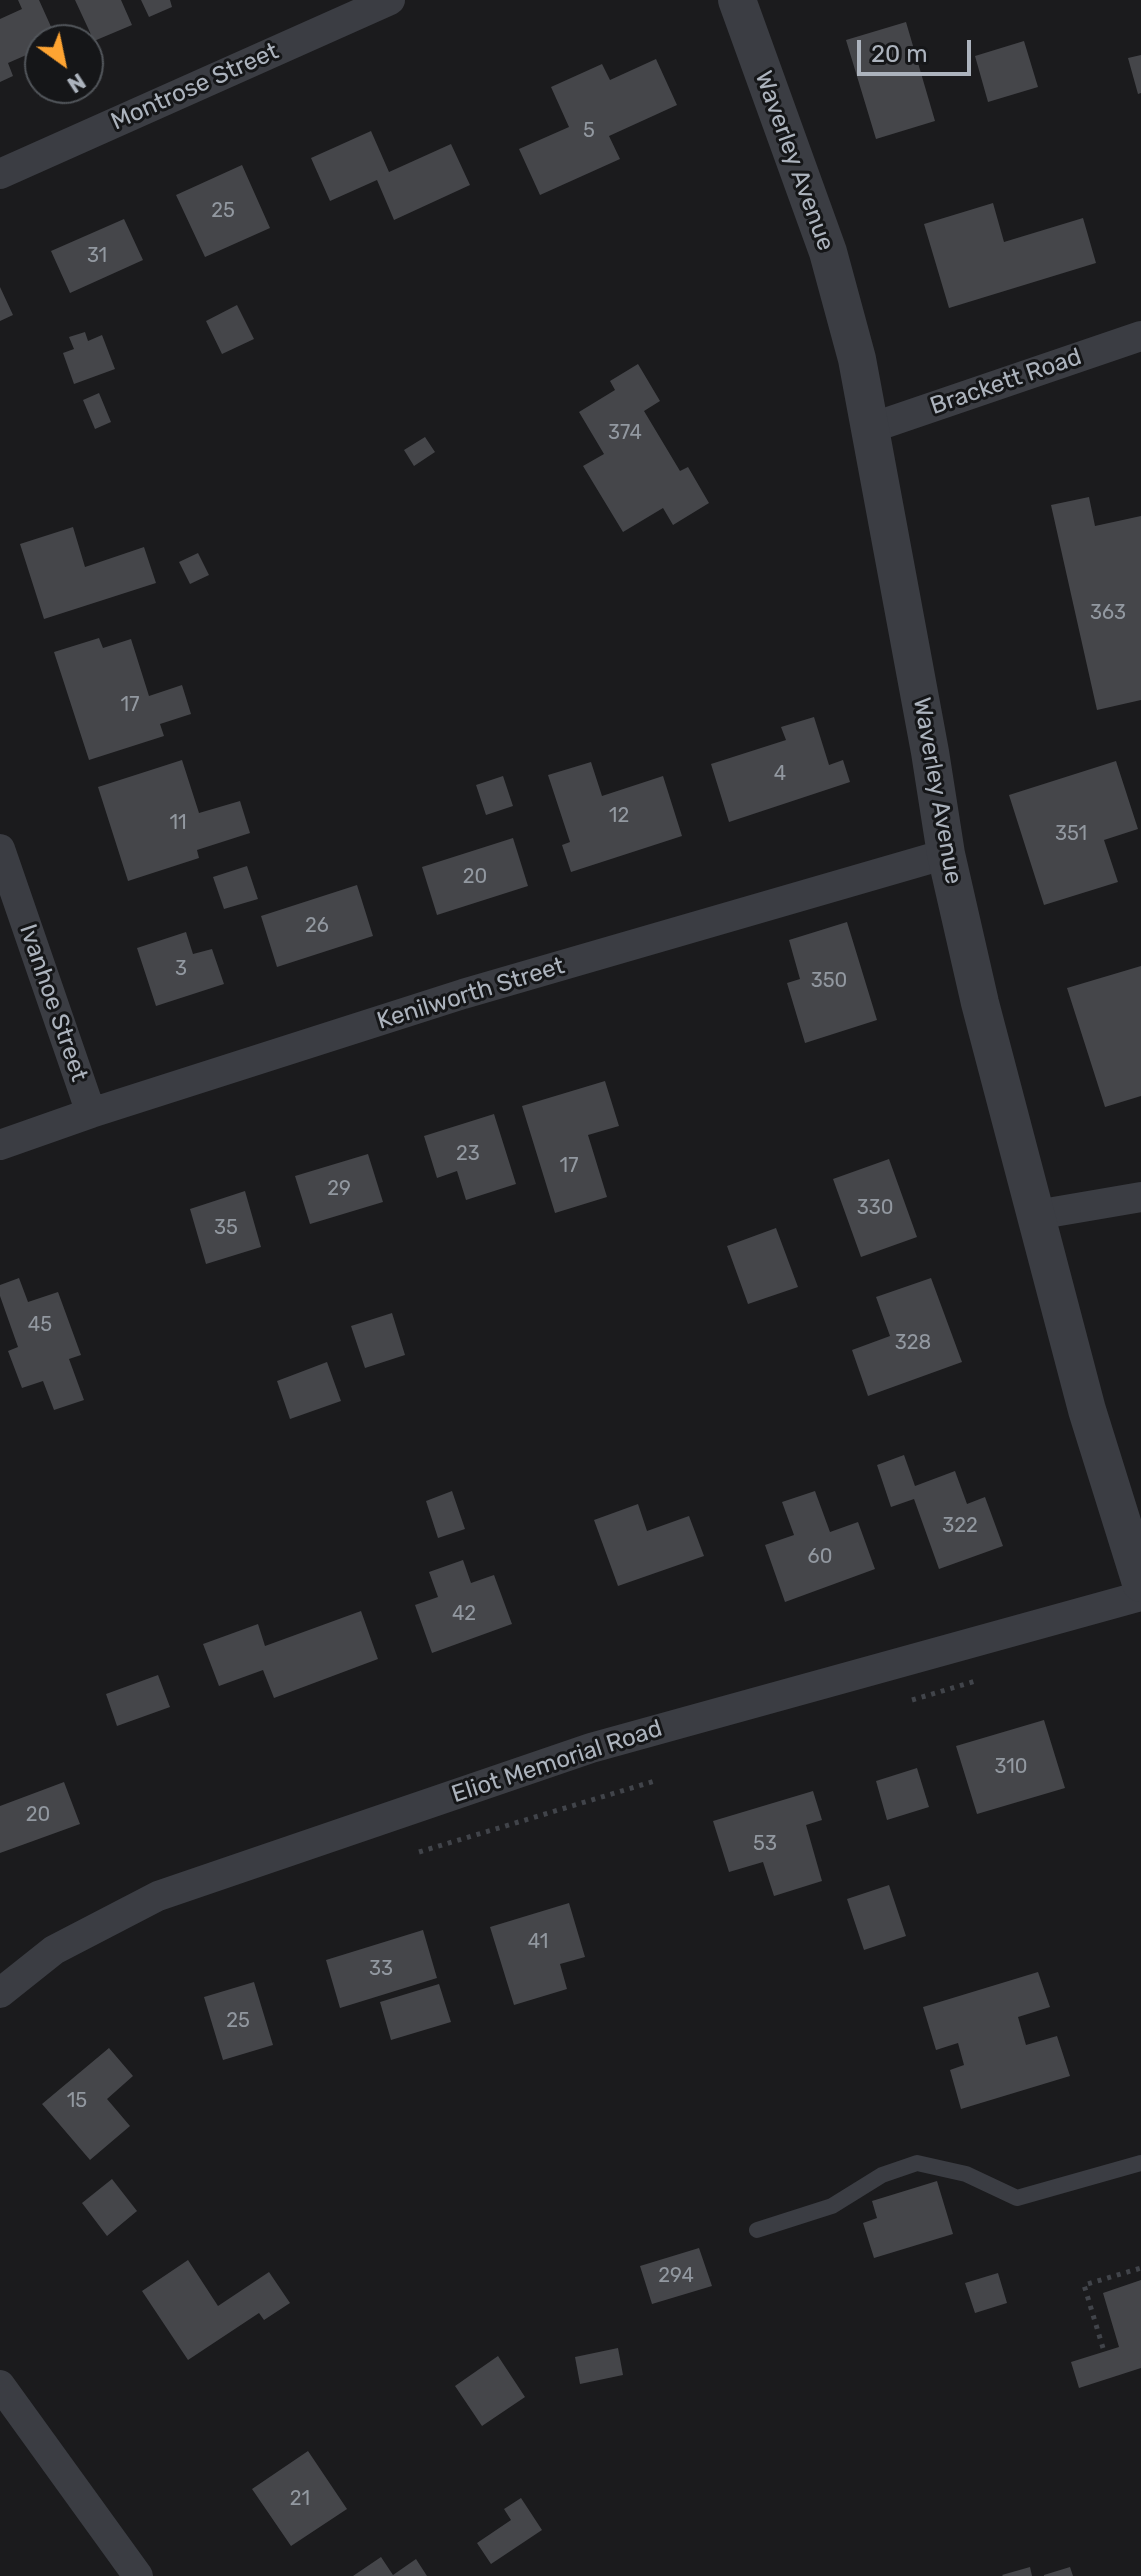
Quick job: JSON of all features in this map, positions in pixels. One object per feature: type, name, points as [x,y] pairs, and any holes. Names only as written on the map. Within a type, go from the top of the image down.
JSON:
[{"type":"street","name":"Montrose Street","points":[[0,174],[390,0]]},
{"type":"street","name":"Waverley Avenue","points":[[737,0],[828,252],[857,359],[946,854],[980,1003],[1087,1410],[1141,1583]]},
{"type":"street","name":"Brackett Road","points":[[871,428],[1141,336]]},
{"type":"street","name":"Ivanhoe Street","points":[[0,849],[91,1113]]},
{"type":"street","name":"Kenilworth Street","points":[[0,1145],[463,994],[946,854]]},
{"type":"street","points":[[1036,1215],[1141,1197]]},
{"type":"street","name":"Eliot Memorial Road","points":[[0,1993],[54,1950],[158,1896],[591,1748],[1141,1596]]},
{"type":"street","points":[[0,2385],[138,2576]]},
{"type":"lane","points":[[757,2230],[832,2206],[882,2175],[917,2163],[966,2174],[1017,2198],[1141,2163]]},
{"type":"path","points":[[419,1852],[658,1780]]},
{"type":"path","points":[[1103,2348],[1084,2285],[1141,2268]]},
{"type":"building","points":[[18,0],[39,0],[50,24],[24,24],[24,56],[8,63],[13,76],[0,82],[0,19],[22,9]]},
{"type":"building","points":[[75,0],[121,0],[132,25],[104,37],[104,24],[86,24]]},
{"type":"building","points":[[141,0],[170,0],[172,7],[149,17]]},
{"type":"building","points":[[906,22],[935,121],[876,139],[846,40]]},
{"type":"building","points":[[1024,41],[1038,87],[988,102],[975,56]]},
{"type":"building","points":[[1141,55],[1141,93],[1138,94],[1128,58]]},
{"type":"building","points":[[656,59],[677,105],[609,136],[620,159],[540,195],[519,149],[569,127],[551,87],[602,64],[610,80]]},
{"type":"building","points":[[371,131],[389,172],[451,144],[470,185],[394,220],[377,180],[330,201],[311,158]]},
{"type":"building","points":[[242,165],[270,228],[205,257],[176,195]]},
{"type":"building","points":[[993,203],[1004,242],[1083,218],[1096,263],[949,308],[924,224]]},
{"type":"building","points":[[124,219],[143,260],[70,293],[51,251]]},
{"type":"building","points":[[0,287],[13,315],[0,321]]},
{"type":"building","points":[[237,305],[254,339],[222,354],[206,321]]},
{"type":"building","points":[[85,332],[88,341],[102,335],[115,369],[74,384],[63,353],[74,349],[69,337]]},
{"type":"building","points":[[638,364],[660,401],[644,411],[680,471],[688,467],[709,503],[673,525],[663,508],[623,532],[583,466],[604,454],[579,412],[615,390],[610,381]]},
{"type":"building","points":[[99,393],[111,422],[95,429],[83,400]]},
{"type":"building","points":[[425,437],[435,452],[414,466],[404,450]]},
{"type":"building","points":[[1089,497],[1095,526],[1141,516],[1141,700],[1097,710],[1051,505]]},
{"type":"building","points":[[73,527],[85,567],[144,547],[156,583],[44,619],[20,544]]},
{"type":"building","points":[[198,553],[209,575],[190,584],[179,562]]},
{"type":"building","points":[[99,638],[103,648],[131,639],[149,696],[182,685],[191,714],[160,724],[164,736],[89,760],[54,652]]},
{"type":"building","points":[[814,717],[829,765],[843,760],[850,782],[729,822],[711,764],[786,740],[781,727]]},
{"type":"building","points":[[182,760],[199,813],[240,801],[250,833],[197,850],[199,858],[128,881],[98,787]]},
{"type":"building","points":[[1116,761],[1138,829],[1104,840],[1118,882],[1044,905],[1009,795]]},
{"type":"building","points":[[591,762],[602,796],[663,776],[682,836],[571,872],[562,845],[570,842],[548,775]]},
{"type":"building","points":[[503,776],[513,806],[486,815],[476,785]]},
{"type":"building","points":[[513,838],[528,886],[437,915],[422,867]]},
{"type":"building","points":[[247,866],[258,899],[224,909],[213,877]]},
{"type":"building","points":[[357,885],[373,936],[277,967],[261,916]]},
{"type":"building","points":[[847,922],[877,1020],[805,1043],[787,983],[800,979],[789,940]]},
{"type":"building","points":[[186,932],[193,954],[212,949],[224,984],[156,1006],[137,948]]},
{"type":"building","points":[[1141,966],[1141,1096],[1105,1107],[1067,988]]},
{"type":"building","points":[[605,1081],[619,1126],[588,1135],[607,1197],[555,1213],[522,1106]]},
{"type":"building","points":[[494,1114],[516,1184],[466,1200],[457,1171],[437,1178],[424,1136]]},
{"type":"building","points":[[368,1154],[383,1202],[310,1224],[295,1176]]},
{"type":"building","points":[[889,1159],[917,1237],[861,1257],[833,1179]]},
{"type":"building","points":[[245,1191],[261,1247],[206,1264],[190,1209]]},
{"type":"building","points":[[776,1228],[798,1287],[748,1304],[727,1246]]},
{"type":"building","points":[[19,1278],[28,1302],[58,1292],[81,1355],[69,1359],[84,1400],[54,1410],[43,1381],[22,1388],[8,1351],[18,1347],[0,1296],[0,1285]]},
{"type":"building","points":[[931,1278],[962,1362],[868,1396],[852,1350],[890,1336],[876,1297]]},
{"type":"building","points":[[392,1313],[405,1355],[365,1368],[351,1326]]},
{"type":"building","points":[[327,1362],[341,1401],[290,1419],[277,1381]]},
{"type":"building","points":[[904,1455],[915,1486],[955,1471],[967,1504],[985,1497],[1003,1546],[939,1569],[914,1499],[891,1507],[877,1465]]},
{"type":"building","points":[[452,1491],[465,1529],[438,1538],[426,1501]]},
{"type":"building","points":[[815,1491],[830,1532],[858,1522],[875,1569],[785,1602],[765,1545],[794,1535],[782,1502]]},
{"type":"building","points":[[638,1504],[647,1531],[689,1516],[704,1556],[618,1586],[594,1520]]},
{"type":"building","points":[[463,1560],[471,1583],[494,1575],[512,1624],[432,1653],[415,1605],[438,1597],[429,1572]]},
{"type":"building","points":[[361,1611],[378,1659],[274,1698],[263,1670],[219,1686],[203,1644],[258,1624],[265,1646]]},
{"type":"building","points":[[158,1675],[170,1707],[117,1726],[106,1694]]},
{"type":"building","points":[[1044,1720],[1065,1788],[977,1814],[956,1746]]},
{"type":"building","points":[[917,1768],[929,1807],[887,1820],[876,1781]]},
{"type":"building","points":[[64,1782],[80,1824],[0,1853],[0,1806]]},
{"type":"building","points":[[813,1791],[822,1820],[806,1825],[822,1881],[774,1896],[763,1862],[729,1872],[713,1821]]},
{"type":"building","points":[[889,1885],[906,1936],[864,1950],[847,1899]]},
{"type":"building","points":[[569,1903],[585,1957],[560,1964],[567,1989],[514,2005],[490,1927]]},
{"type":"building","points":[[423,1930],[437,1978],[340,2008],[326,1960]]},
{"type":"building","points":[[1038,1972],[1050,2007],[1018,2017],[1026,2045],[1057,2036],[1070,2076],[961,2109],[950,2070],[964,2065],[958,2043],[936,2050],[923,2007]]},
{"type":"building","points":[[254,1982],[273,2045],[223,2060],[204,1997]]},
{"type":"building","points":[[439,1984],[451,2022],[391,2040],[380,2002]]},
{"type":"building","points":[[109,2048],[133,2076],[107,2099],[130,2126],[90,2160],[42,2104]]},
{"type":"building","points":[[112,2179],[137,2211],[107,2236],[82,2203]]},
{"type":"building","points":[[937,2181],[953,2234],[874,2258],[863,2223],[877,2218],[872,2201]]},
{"type":"building","points":[[699,2248],[712,2286],[652,2304],[640,2266]]},
{"type":"building","points":[[188,2260],[218,2306],[269,2272],[290,2303],[264,2320],[259,2313],[188,2360],[142,2291]]},
{"type":"building","points":[[998,2273],[1007,2303],[975,2313],[965,2283]]},
{"type":"building","points":[[1141,2280],[1141,2368],[1079,2388],[1071,2362],[1119,2347],[1103,2293]]},
{"type":"building","points":[[618,2348],[623,2375],[580,2384],[575,2357]]},
{"type":"building","points":[[498,2356],[525,2397],[482,2426],[455,2386]]},
{"type":"building","points":[[308,2451],[347,2509],[291,2546],[252,2489]]},
{"type":"building","points":[[521,2498],[542,2530],[491,2564],[477,2543],[511,2520],[504,2509]]},
{"type":"building","points":[[381,2557],[393,2575],[416,2559],[427,2576],[353,2576]]},
{"type":"building","points":[[1030,2567],[1032,2576],[1002,2575]]},
{"type":"building","points":[[1070,2567],[1073,2576],[1044,2576],[1044,2575]]}]
